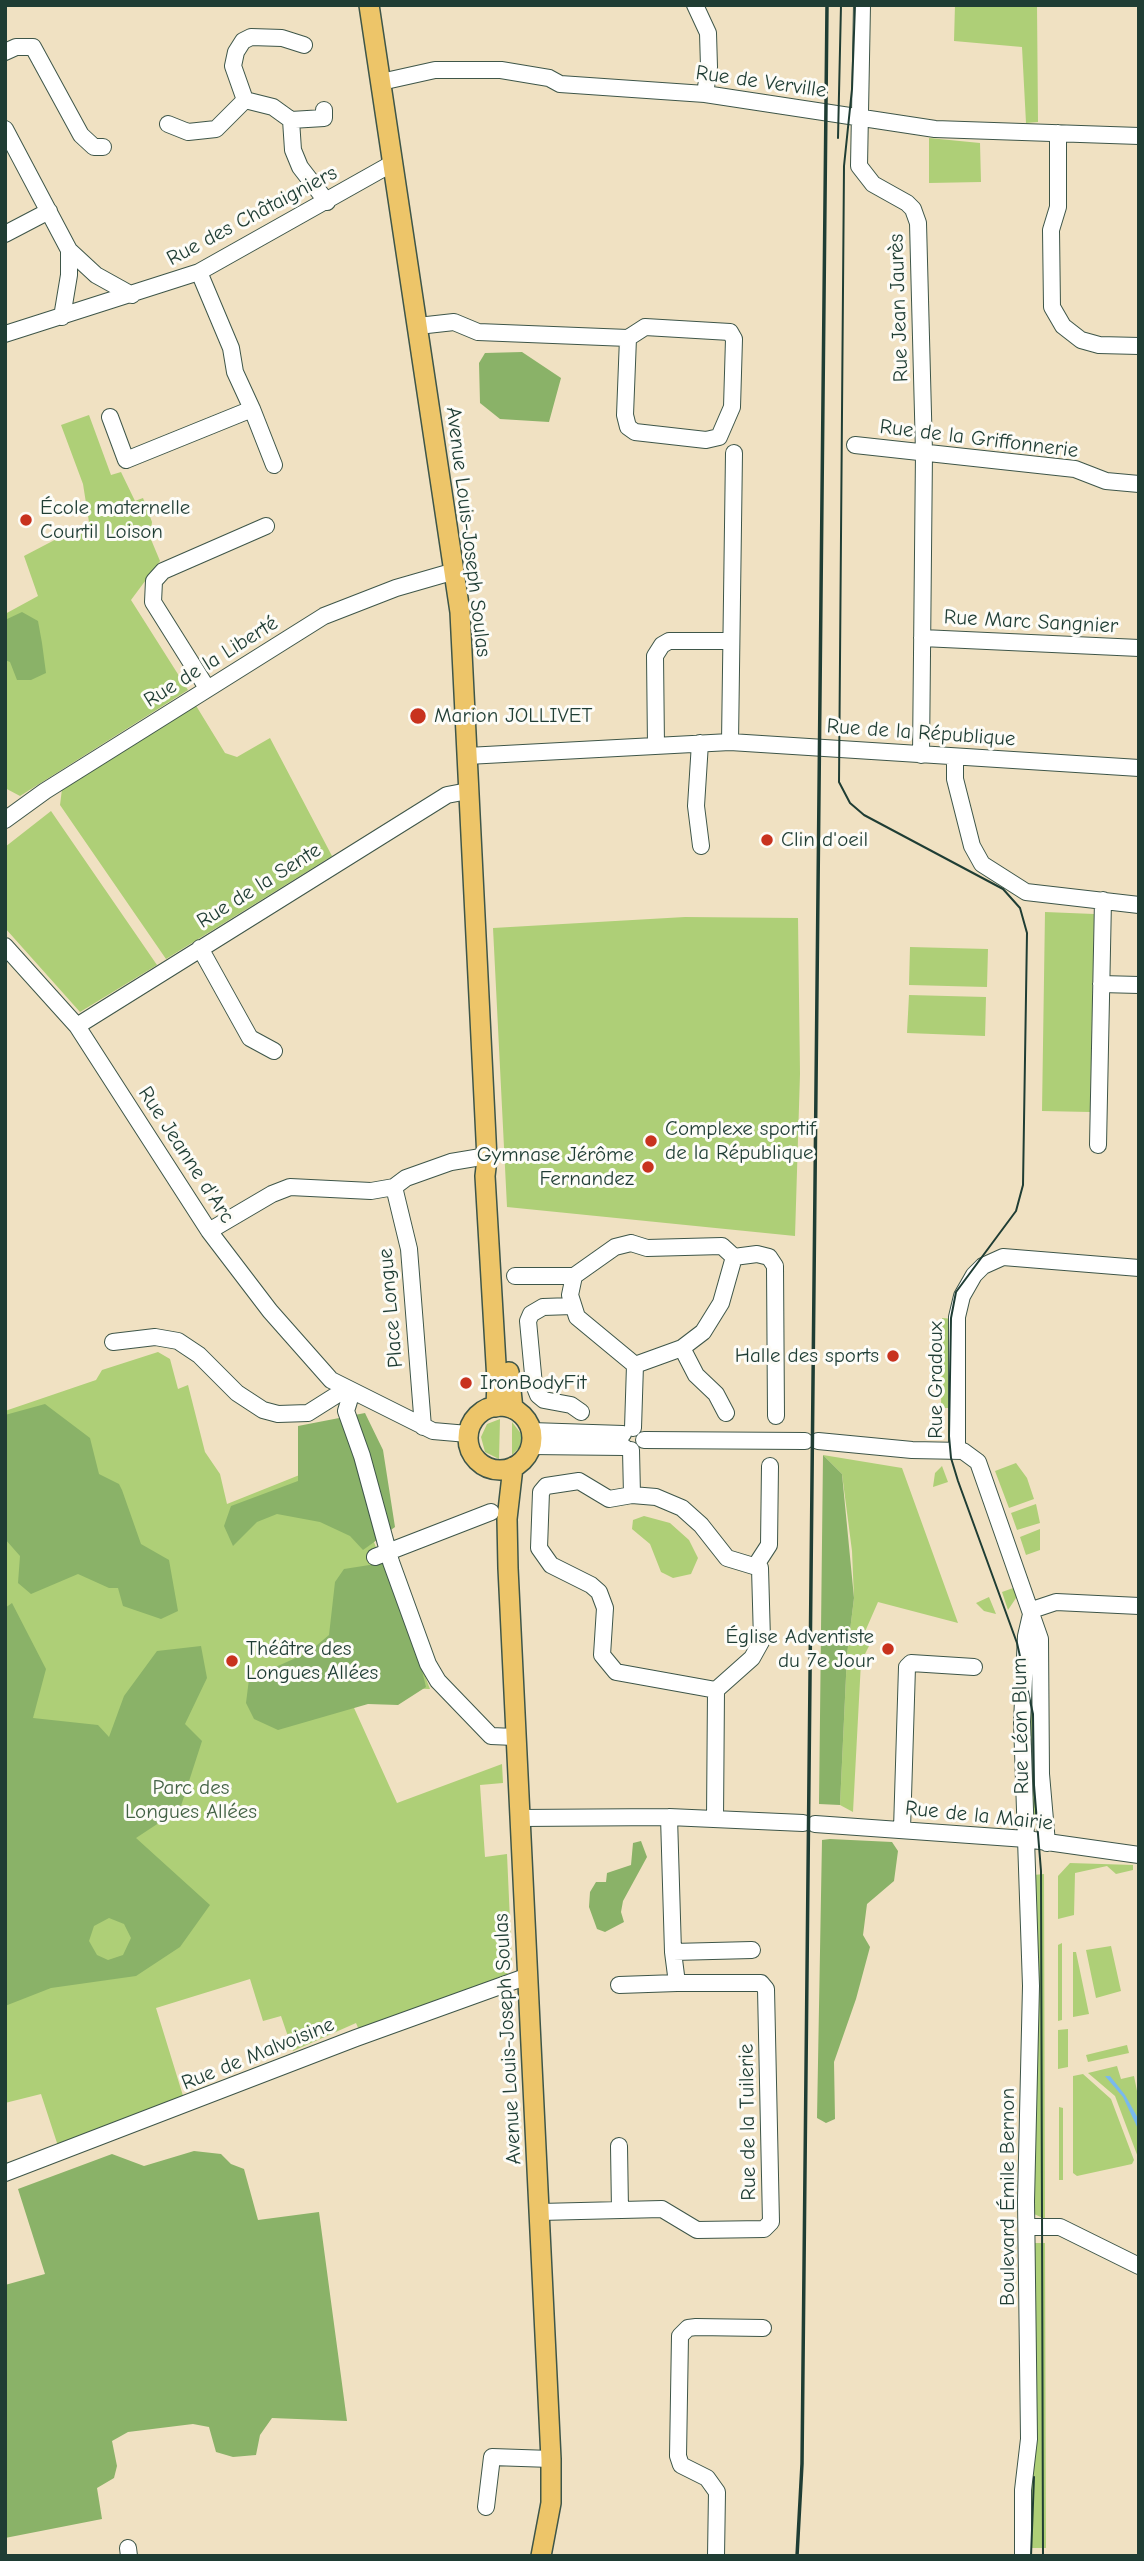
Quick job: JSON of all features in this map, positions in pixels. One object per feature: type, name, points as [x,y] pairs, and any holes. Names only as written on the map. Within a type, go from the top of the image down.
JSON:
[{"type":"main road","name":"Avenue Louis-Joseph Soulas","points":[[369,5],[460,612],[487,1158],[493,1174],[504,1408]]},
{"type":"main road","points":[[504,1408],[523,1418],[531,1438],[523,1460],[505,1469],[475,1459],[468,1445],[468,1434],[479,1415],[504,1408]]},
{"type":"main road","name":"Avenue Louis-Joseph Soulas","points":[[505,1469],[499,1516],[515,1737],[551,2459],[551,2502],[541,2556]]},
{"type":"street","points":[[695,5],[708,33],[709,67],[705,94]]},
{"type":"street","name":"Rue Jean Jaurès","points":[[862,5],[859,118],[859,161],[862,173],[873,184],[907,203],[917,216],[925,452],[921,755]]},
{"type":"street","points":[[245,100],[233,66],[236,52],[243,41],[266,36],[304,45]]},
{"type":"street","points":[[5,52],[16,47],[33,47],[81,135],[94,147],[103,146]]},
{"type":"street","name":"Rue de Verville","points":[[381,82],[435,70],[501,70],[549,78],[560,84],[705,94],[935,129],[1139,136]]},
{"type":"street","points":[[245,100],[273,107],[290,120],[324,118],[324,110]]},
{"type":"street","points":[[168,124],[188,132],[216,129],[245,100]]},
{"type":"street","points":[[290,120],[293,150],[300,167],[327,202]]},
{"type":"street","points":[[5,129],[69,250],[96,275],[132,295]]},
{"type":"street","points":[[1058,133],[1058,207],[1051,230],[1052,307],[1063,326],[1081,340],[1099,345],[1139,346]]},
{"type":"street","name":"Rue des Châtaigniers","points":[[5,334],[199,272],[393,163]]},
{"type":"street","points":[[5,234],[49,211]]},
{"type":"street","points":[[62,317],[69,275],[69,250]]},
{"type":"street","points":[[199,272],[231,348],[235,372],[274,465]]},
{"type":"street","points":[[418,326],[454,322],[478,332],[628,338],[645,327],[730,332],[734,339],[732,407],[719,437],[695,439],[635,432],[628,427],[625,415],[628,338]]},
{"type":"street","points":[[110,417],[127,460],[251,409]]},
{"type":"street","name":"Rue de la Griffonnerie","points":[[855,445],[1075,468],[1106,481],[1139,484]]},
{"type":"street","points":[[730,742],[734,453]]},
{"type":"street","points":[[206,688],[153,602],[154,581],[163,571],[266,526]]},
{"type":"street","name":"Rue de la Liberté","points":[[5,820],[206,688],[331,613],[396,588],[455,571]]},
{"type":"street","name":"Rue Marc Sangnier","points":[[922,638],[1139,648]]},
{"type":"street","points":[[656,746],[655,656],[662,645],[669,641],[731,641]]},
{"type":"street","name":"Rue de la République","points":[[467,755],[730,742],[1139,768]]},
{"type":"street","points":[[700,743],[696,806],[701,846]]},
{"type":"street","points":[[955,757],[955,779],[974,853],[982,864],[1026,892],[1139,905]]},
{"type":"street","name":"Rue de la Sente","points":[[76,1027],[447,794],[468,792]]},
{"type":"street","points":[[1098,1145],[1103,900]]},
{"type":"street","name":"Rue Jeanne d'Arc","points":[[5,946],[76,1027],[209,1231],[270,1311],[344,1390]]},
{"type":"street","points":[[200,948],[250,1038],[274,1051]]},
{"type":"street","points":[[1101,984],[1139,985]]},
{"type":"street","points":[[209,1231],[272,1194],[290,1188],[371,1191],[394,1187],[406,1178],[450,1162],[487,1158]]},
{"type":"street","name":"Place Longue","points":[[394,1187],[409,1249],[423,1427]]},
{"type":"street","points":[[515,1276],[574,1276],[615,1247],[631,1243],[647,1248],[722,1246],[734,1257],[757,1254],[769,1257],[775,1266],[776,1416]]},
{"type":"street","points":[[635,1365],[682,1348],[710,1323],[721,1303],[734,1257]]},
{"type":"street","name":"Rue Gradoux","points":[[963,1453],[959,1306],[974,1275],[983,1266],[1003,1257],[1139,1268]]},
{"type":"street","points":[[574,1276],[570,1295],[577,1317],[635,1365]]},
{"type":"street","points":[[572,1306],[543,1307],[537,1310],[528,1321],[529,1334],[534,1385],[538,1395],[544,1400],[571,1405],[581,1412]]},
{"type":"street","points":[[113,1342],[155,1336],[178,1342],[199,1355],[237,1393],[263,1410],[278,1414],[308,1413],[344,1390]]},
{"type":"street","points":[[682,1348],[696,1375],[716,1394],[726,1413]]},
{"type":"street","points":[[632,1495],[628,1440],[635,1365]]},
{"type":"street","points":[[344,1390],[423,1427],[443,1433],[468,1434]]},
{"type":"street","points":[[344,1390],[345,1411],[362,1455],[379,1525],[381,1554],[435,1678],[491,1736],[515,1737]]},
{"type":"street","points":[[531,1438],[628,1440],[638,1449],[644,1440],[811,1441],[963,1453]]},
{"type":"street","name":"Rue Léon Blum","points":[[963,1453],[982,1472],[1040,1639],[1041,1774],[1047,1843]]},
{"type":"street","points":[[756,1565],[769,1545],[770,1466]]},
{"type":"street","points":[[715,1819],[716,1690],[752,1658],[762,1640],[761,1574],[756,1565],[727,1558],[701,1525],[682,1508],[656,1497],[632,1495],[609,1499],[579,1481],[546,1486],[541,1492],[539,1548],[551,1565],[591,1585],[599,1592],[605,1608],[602,1655],[616,1672],[716,1690]]},
{"type":"street","points":[[381,1554],[499,1516]]},
{"type":"street","points":[[1032,1610],[1056,1602],[1139,1606]]},
{"type":"street","name":"Rue Léon Blum","points":[[1027,1839],[1022,1722],[1026,1636],[1032,1610]]},
{"type":"street","points":[[902,1829],[907,1667],[911,1663],[974,1667]]},
{"type":"street","points":[[619,1984],[677,1983],[673,1952],[669,1817]]},
{"type":"street","name":"Rue de la Mairie","points":[[519,1818],[669,1817],[809,1823],[1027,1839],[1139,1855]]},
{"type":"street","name":"Boulevard Émile Bernon","points":[[1023,2556],[1023,2490],[1029,2439],[1031,1986],[1027,1839]]},
{"type":"street","points":[[673,1952],[752,1950]]},
{"type":"street","name":"Rue de Malvoisine","points":[[5,2174],[356,2038],[528,1976]]},
{"type":"street","name":"Rue de la Tuilerie","points":[[540,2212],[662,2209],[696,2230],[764,2229],[771,2222],[766,1989],[761,1983],[677,1983]]},
{"type":"street","points":[[618,2146],[620,2210]]},
{"type":"street","points":[[1028,2227],[1060,2227],[1139,2266]]},
{"type":"street","points":[[716,2556],[717,2491],[707,2477],[681,2465],[678,2456],[680,2336],[688,2328],[696,2327],[763,2328]]},
{"type":"street","points":[[486,2507],[492,2457],[551,2459]]},
{"type":"green space","points":[[955,5],[1037,5],[1038,122],[1026,123],[1022,47],[954,41]]},
{"type":"green space","points":[[929,138],[980,143],[981,182],[929,183]]},
{"type":"green space","points":[[522,352],[561,378],[549,422],[500,419],[480,403],[479,363],[485,353]]},
{"type":"green space","points":[[89,415],[111,475],[121,472],[135,501],[143,498],[152,522],[150,537],[160,561],[131,600],[188,690],[20,796],[5,788],[5,614],[38,596],[24,556],[89,522],[83,484],[61,425]]},
{"type":"green space","points":[[22,612],[38,621],[46,673],[31,680],[17,680],[10,662],[5,660],[5,620]]},
{"type":"green space","points":[[195,704],[225,753],[237,757],[270,738],[332,856],[166,959],[60,805],[62,789]]},
{"type":"green space","points":[[51,811],[157,965],[80,1012],[5,928],[5,847]]},
{"type":"green space","points":[[1045,912],[1094,914],[1090,1112],[1042,1111]]},
{"type":"green space","name":"Complexe sportif de la République","points":[[685,917],[798,918],[800,1074],[795,1236],[507,1207],[493,928]]},
{"type":"green space","points":[[910,947],[988,949],[987,987],[909,985]]},
{"type":"green space","points":[[909,995],[986,997],[985,1036],[907,1033]]},
{"type":"green space","points":[[942,1318],[954,1319],[952,1408],[941,1408]]},
{"type":"green space","name":"Parc des Longues Allées","points":[[158,1352],[170,1359],[178,1389],[188,1385],[205,1452],[220,1474],[227,1504],[342,1458],[430,1689],[394,1688],[350,1699],[397,1803],[502,1764],[503,1783],[480,1785],[485,1857],[507,1854],[512,1966],[507,1974],[496,1981],[359,2030],[356,2023],[293,2051],[281,2016],[263,2021],[250,1979],[156,2008],[184,2099],[58,2146],[41,2094],[5,2103],[5,1411],[96,1380],[102,1370]]},
{"type":"green space","points":[[45,1404],[90,1438],[99,1474],[119,1484],[141,1544],[169,1560],[178,1611],[161,1619],[123,1606],[118,1588],[109,1588],[78,1574],[31,1594],[18,1583],[20,1556],[5,1539],[5,1415]]},
{"type":"green space","points":[[365,1413],[383,1450],[395,1527],[363,1550],[350,1536],[320,1522],[277,1514],[257,1522],[233,1546],[224,1526],[231,1506],[298,1481],[298,1426]]},
{"type":"green space","points":[[500,1419],[499,1459],[485,1452],[481,1437],[487,1424]]},
{"type":"green space","points":[[512,1422],[522,1435],[520,1447],[512,1455]]},
{"type":"green space","points":[[823,1455],[902,1468],[958,1623],[878,1602],[864,1634],[873,1638],[861,1662],[853,1812],[840,1805],[847,1655],[854,1598],[852,1551],[842,1474]]},
{"type":"green space","points":[[823,1455],[842,1474],[854,1598],[847,1655],[840,1805],[819,1804]]},
{"type":"green space","points":[[1016,1463],[1027,1478],[1034,1499],[1009,1508],[995,1471]]},
{"type":"green space","points":[[942,1466],[948,1482],[933,1487],[935,1473]]},
{"type":"green space","points":[[1036,1504],[1040,1523],[1017,1530],[1011,1513]]},
{"type":"green space","points":[[644,1516],[670,1523],[689,1540],[698,1558],[691,1574],[673,1578],[661,1572],[650,1544],[632,1529],[633,1520]]},
{"type":"green space","points":[[1040,1529],[1040,1550],[1026,1555],[1020,1537]]},
{"type":"green space","points":[[395,1561],[426,1687],[398,1705],[368,1704],[278,1730],[254,1719],[246,1703],[249,1679],[309,1652],[329,1635],[335,1582],[344,1569]]},
{"type":"green space","points":[[1016,1587],[1016,1598],[1008,1610],[1002,1592]]},
{"type":"green space","points":[[989,1597],[996,1614],[984,1611],[976,1603]]},
{"type":"green space","points":[[12,1603],[46,1669],[33,1718],[98,1725],[109,1737],[124,1696],[157,1651],[201,1646],[207,1678],[185,1724],[202,1741],[180,1809],[136,1838],[210,1905],[180,1947],[136,1976],[51,1988],[5,2006],[5,1608]],"holes":[[[109,1918],[124,1924],[131,1938],[123,1955],[108,1960],[97,1955],[89,1941],[94,1926]]]},
{"type":"green space","points":[[1029,1672],[1034,1698],[1040,1816],[1027,1817]]},
{"type":"green space","points":[[822,1840],[892,1842],[898,1851],[894,1881],[867,1904],[863,1935],[870,1947],[856,1999],[834,2062],[835,2119],[826,2123],[817,2118]]},
{"type":"green space","points":[[641,1841],[647,1857],[623,1901],[621,1912],[624,1922],[605,1932],[597,1929],[589,1907],[590,1892],[596,1882],[606,1882],[607,1873],[631,1865],[633,1843]]},
{"type":"green space","points":[[1070,1863],[1133,1865],[1133,1870],[1116,1874],[1107,1866],[1075,1873],[1074,1915],[1058,1919],[1058,1876]]},
{"type":"green space","points":[[1044,1874],[1045,2219],[1034,2214],[1033,1875]]},
{"type":"green space","points":[[1062,1943],[1062,2020],[1058,2021],[1058,1945]]},
{"type":"green space","points":[[1111,1946],[1121,1991],[1096,1998],[1086,1950]]},
{"type":"green space","points":[[1073,1952],[1076,1952],[1089,2014],[1073,2017]]},
{"type":"green space","points":[[1068,2029],[1068,2067],[1058,2069],[1058,2030]]},
{"type":"green space","points":[[1127,2045],[1129,2053],[1088,2062],[1086,2055]]},
{"type":"green space","points":[[1117,2066],[1121,2079],[1134,2076],[1139,2101],[1139,2160],[1115,2096],[1088,2073]]},
{"type":"green space","points":[[1083,2074],[1111,2099],[1134,2160],[1132,2164],[1077,2176],[1073,2173],[1073,2076]]},
{"type":"green space","points":[[1059,2107],[1063,2108],[1063,2180],[1059,2180]]},
{"type":"green space","points":[[194,2151],[221,2154],[231,2164],[244,2169],[258,2220],[319,2212],[347,2421],[272,2418],[260,2435],[256,2455],[233,2457],[216,2452],[209,2427],[193,2424],[128,2432],[112,2441],[117,2466],[114,2478],[97,2488],[102,2519],[5,2538],[5,2285],[45,2274],[18,2189],[112,2154],[144,2166]]},
{"type":"green space","points":[[1034,2243],[1045,2243],[1046,2548],[1028,2548]]},
{"type":"water","points":[[1105,2076],[1110,2076],[1125,2095],[1139,2120],[1139,2131],[1123,2097]]},
{"type":"tram line","points":[[838,138],[841,5]]},
{"type":"tram line","points":[[855,5],[852,89],[844,166],[839,782],[850,803],[864,815],[1003,889],[1020,908],[1027,933],[1023,1185],[1016,1211],[956,1292],[951,1318],[949,1436],[951,1458],[958,1481],[1017,1643],[1033,1714],[1034,1785],[1041,1871],[1043,2556]]},
{"type":"tram line","points":[[1031,2556],[1034,2477]]},
{"type":"railway","points":[[797,2556],[802,2464],[827,5]]},
{"type":"place","name":"École maternelle Courtil Loison","points":[[26,520]]},
{"type":"place","name":"Marion JOLLIVET","points":[[418,716]]},
{"type":"place","name":"Clin d'oeil","points":[[767,840]]},
{"type":"place","name":"Complexe sportif de la République","points":[[651,1141]]},
{"type":"place","name":"Gymnase Jérôme Fernandez","points":[[648,1167]]},
{"type":"place","name":"Halle des sports","points":[[893,1356]]},
{"type":"place","name":"IronBodyFit","points":[[466,1383]]},
{"type":"place","name":"Église Adventiste du 7e Jour","points":[[888,1649]]},
{"type":"place","name":"Théâtre des Longues Allées","points":[[232,1661]]}]
